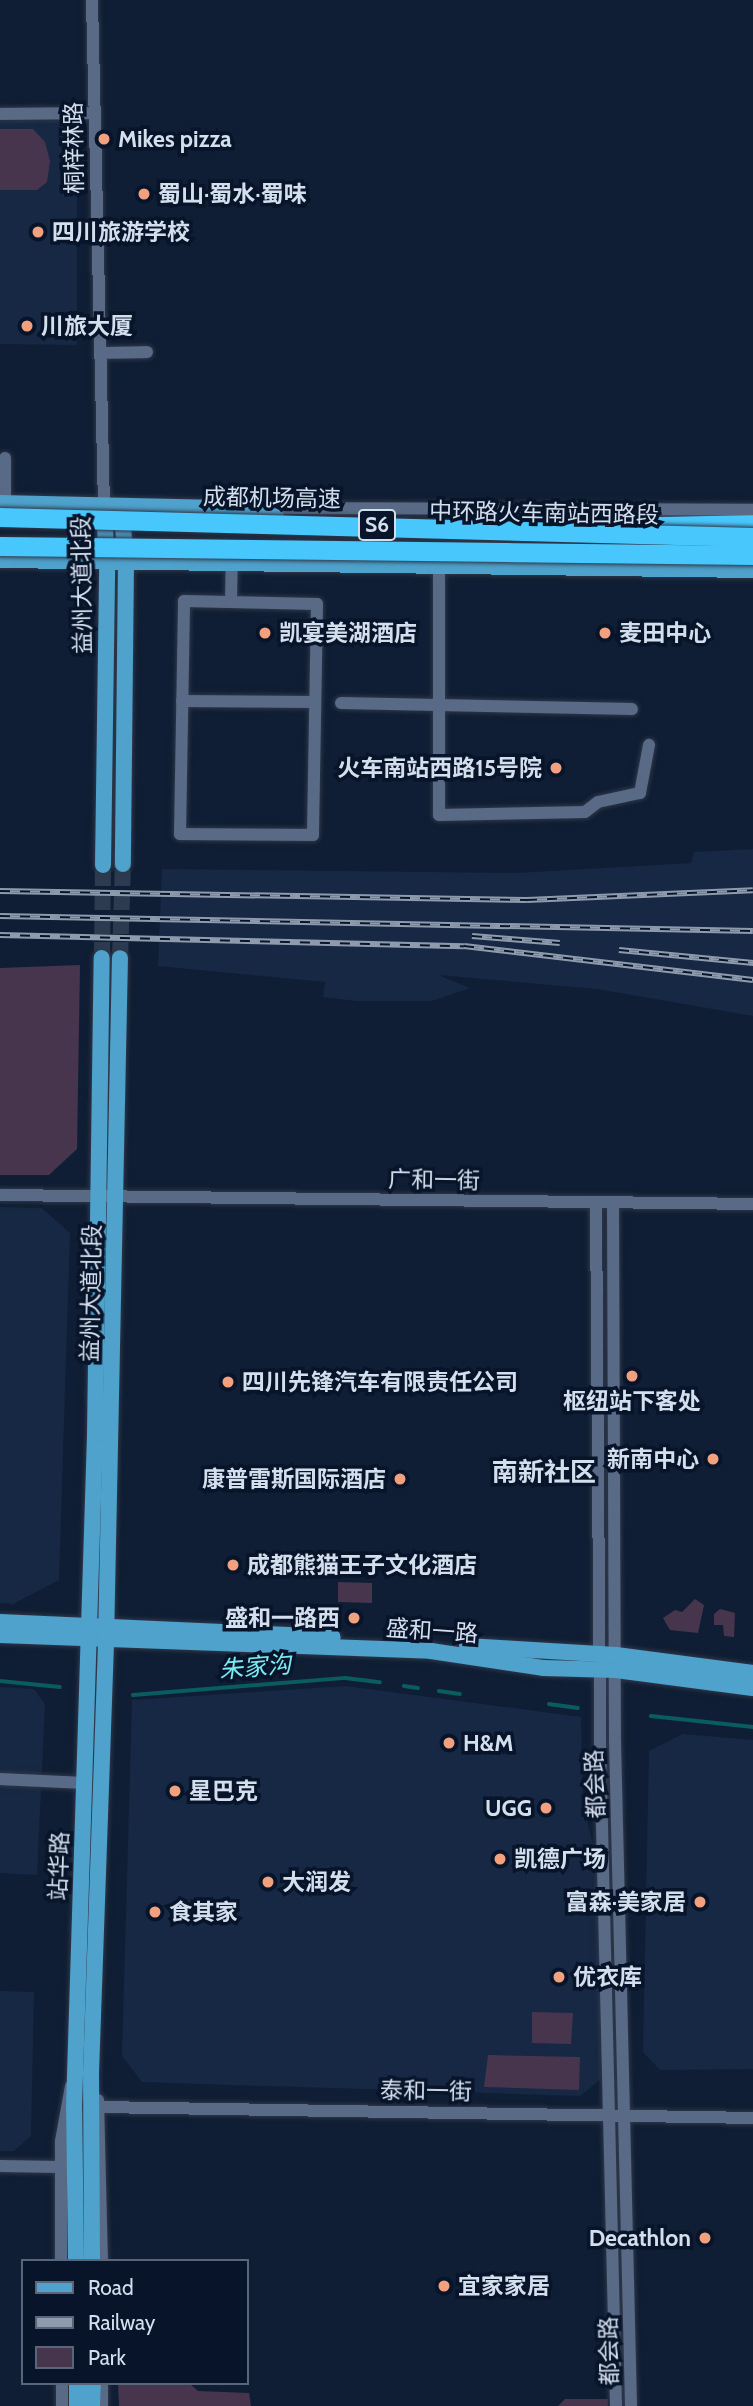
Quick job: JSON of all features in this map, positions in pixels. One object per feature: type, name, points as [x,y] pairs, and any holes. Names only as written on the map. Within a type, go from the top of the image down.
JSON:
[{"type":"highway","name":"成都机场高速","points":[[2,508],[315,524],[753,538]]},
{"type":"highway","points":[[523,529],[753,524]]},
{"type":"highway","name":"S6","points":[[0,547],[753,555]]},
{"type":"main road","name":"中环路火车南站西路段","points":[[2,508],[104,505],[220,508],[370,533],[753,538]]},
{"type":"main road","name":"益州大道北段","points":[[103,864],[107,562],[104,505]]},
{"type":"main road","name":"益州大道北段","points":[[104,505],[122,516],[126,562],[123,864]]},
{"type":"main road","points":[[0,560],[753,570]]},
{"type":"main road","name":"益州大道北段","points":[[102,958],[107,1196]]},
{"type":"main road","name":"益州大道北段","points":[[98,1634],[107,1196],[120,958]]},
{"type":"main road","points":[[0,1622],[98,1634]]},
{"type":"main road","points":[[0,1634],[98,1634]]},
{"type":"main road","name":"盛和一路","points":[[98,1634],[430,1651],[543,1668],[607,1662],[753,1673]]},
{"type":"main road","name":"站华路","points":[[83,2072],[84,1783],[98,1634]]},
{"type":"main road","name":"站华路","points":[[83,2177],[74,2107],[83,2072],[98,1634]]},
{"type":"main road","name":"盛和一路","points":[[607,1662],[753,1688]]},
{"type":"main road","points":[[76,2259],[83,2177],[83,2072]]},
{"type":"main road","points":[[83,2177],[92,2259]]},
{"type":"main road","points":[[77,2385],[77,2406]]},
{"type":"main road","points":[[93,2385],[93,2406]]},
{"type":"street","name":"桐梓林路","points":[[92,0],[104,505]]},
{"type":"street","points":[[0,114],[94,113]]},
{"type":"street","points":[[100,353],[147,352]]},
{"type":"street","points":[[2,508],[5,458]]},
{"type":"street","points":[[220,508],[753,510]]},
{"type":"street","points":[[232,563],[232,602]]},
{"type":"street","points":[[439,565],[439,815],[585,812],[598,802],[640,793],[649,745]]},
{"type":"street","points":[[184,601],[232,602],[317,604],[313,835],[180,834],[184,601]]},
{"type":"street","points":[[182,701],[315,702]]},
{"type":"street","points":[[341,703],[632,709]]},
{"type":"street","name":"广和一街","points":[[0,1195],[753,1204]]},
{"type":"street","name":"都会路","points":[[596,1203],[607,1662],[616,2406]]},
{"type":"street","name":"都会路","points":[[612,1203],[607,1662],[627,2116],[631,2406]]},
{"type":"street","points":[[0,1779],[84,1783]]},
{"type":"street","points":[[83,2072],[99,2107],[102,2259]]},
{"type":"street","points":[[61,2259],[63,2120],[83,2072]]},
{"type":"street","name":"泰和一街","points":[[99,2107],[753,2118]]},
{"type":"street","points":[[0,2166],[61,2167]]},
{"type":"street","points":[[62,2385],[62,2406]]},
{"type":"street","points":[[102,2385],[102,2406]]},
{"type":"shaded area","name":"四川旅游学校","points":[[77,120],[77,345],[0,344],[0,121]]},
{"type":"shaded area","points":[[753,849],[753,1016],[597,989],[438,975],[470,988],[432,1001],[356,1001],[323,997],[325,982],[158,966],[162,869],[517,873],[691,863],[694,852]]},
{"type":"shaded area","points":[[0,1207],[42,1208],[70,1233],[59,1580],[13,1604],[0,1603]]},
{"type":"shaded area","points":[[346,1686],[581,1717],[583,1805],[598,1864],[601,2079],[580,2096],[142,2082],[122,2056],[132,1700]]},
{"type":"shaded area","points":[[0,1687],[34,1689],[45,1704],[37,1875],[0,1873]]},
{"type":"shaded area","name":"富森·美家居","points":[[683,1734],[753,1740],[753,2069],[660,2070],[643,2052],[649,1751]]},
{"type":"shaded area","points":[[0,1991],[34,1992],[31,2136],[14,2151],[0,2151]]},
{"type":"green space","points":[[0,129],[33,129],[45,142],[50,161],[47,182],[37,190],[0,190]]},
{"type":"green space","points":[[80,965],[77,1149],[49,1175],[0,1175],[0,968]]},
{"type":"green space","points":[[338,1582],[372,1583],[372,1603],[338,1602]]},
{"type":"green space","points":[[695,1599],[704,1605],[698,1633],[670,1630],[663,1618],[675,1610],[682,1612]]},
{"type":"green space","points":[[720,1609],[735,1613],[734,1637],[724,1636],[723,1625],[714,1625],[714,1614]]},
{"type":"green space","points":[[532,2012],[573,2013],[571,2044],[532,2043]]},
{"type":"green space","points":[[488,2055],[580,2057],[579,2090],[484,2087]]},
{"type":"green space","points":[[118,2385],[191,2385],[198,2391],[249,2393],[251,2406],[119,2406]]},
{"type":"green space","points":[[565,2399],[608,2399],[608,2406],[558,2406]]},
{"type":"waterway","name":"朱家沟","points":[[133,1695],[345,1678],[380,1682]]},
{"type":"waterway","name":"朱家沟","points":[[0,1681],[60,1687]]},
{"type":"waterway","name":"朱家沟","points":[[404,1686],[418,1688]]},
{"type":"waterway","name":"朱家沟","points":[[439,1691],[460,1694]]},
{"type":"waterway","name":"朱家沟","points":[[549,1704],[578,1708]]},
{"type":"waterway","name":"朱家沟","points":[[651,1716],[753,1727]]},
{"type":"tunnel","points":[[120,958],[123,864]]},
{"type":"tunnel","points":[[102,958],[103,865]]},
{"type":"railway","points":[[0,891],[527,900],[753,890]]},
{"type":"railway","points":[[0,916],[753,931]]},
{"type":"railway","points":[[0,935],[464,946],[753,980]]},
{"type":"railway","points":[[472,936],[560,943]]},
{"type":"railway","points":[[619,950],[753,963]]},
{"type":"place","name":"Mikes pizza","points":[[104,139]]},
{"type":"place","name":"蜀山·蜀水·蜀味","points":[[144,194]]},
{"type":"place","name":"四川旅游学校","points":[[38,232]]},
{"type":"place","name":"川旅大厦","points":[[27,326]]},
{"type":"place","name":"凯宴美湖酒店","points":[[265,633]]},
{"type":"place","name":"麦田中心","points":[[605,633]]},
{"type":"place","name":"火车南站西路15号院","points":[[556,768]]},
{"type":"place","name":"枢纽站下客处","points":[[632,1376]]},
{"type":"place","name":"四川先锋汽车有限责任公司","points":[[228,1382]]},
{"type":"place","name":"新南中心","points":[[713,1459]]},
{"type":"place","name":"康普雷斯国际酒店","points":[[400,1479]]},
{"type":"place","name":"成都熊猫王子文化酒店","points":[[233,1565]]},
{"type":"place","name":"盛和一路西","points":[[354,1618]]},
{"type":"place","name":"H&M","points":[[449,1743]]},
{"type":"place","name":"星巴克","points":[[175,1791]]},
{"type":"place","name":"UGG","points":[[546,1808]]},
{"type":"place","name":"凯德广场","points":[[500,1859]]},
{"type":"place","name":"大润发","points":[[268,1882]]},
{"type":"place","name":"富森·美家居","points":[[700,1902]]},
{"type":"place","name":"食其家","points":[[155,1912]]},
{"type":"place","name":"优衣库","points":[[559,1977]]},
{"type":"place","name":"Decathlon","points":[[705,2238]]},
{"type":"place","name":"宜家家居","points":[[444,2286]]},
{"type":"district","name":"南新社区","points":[[544,1473]]}]
